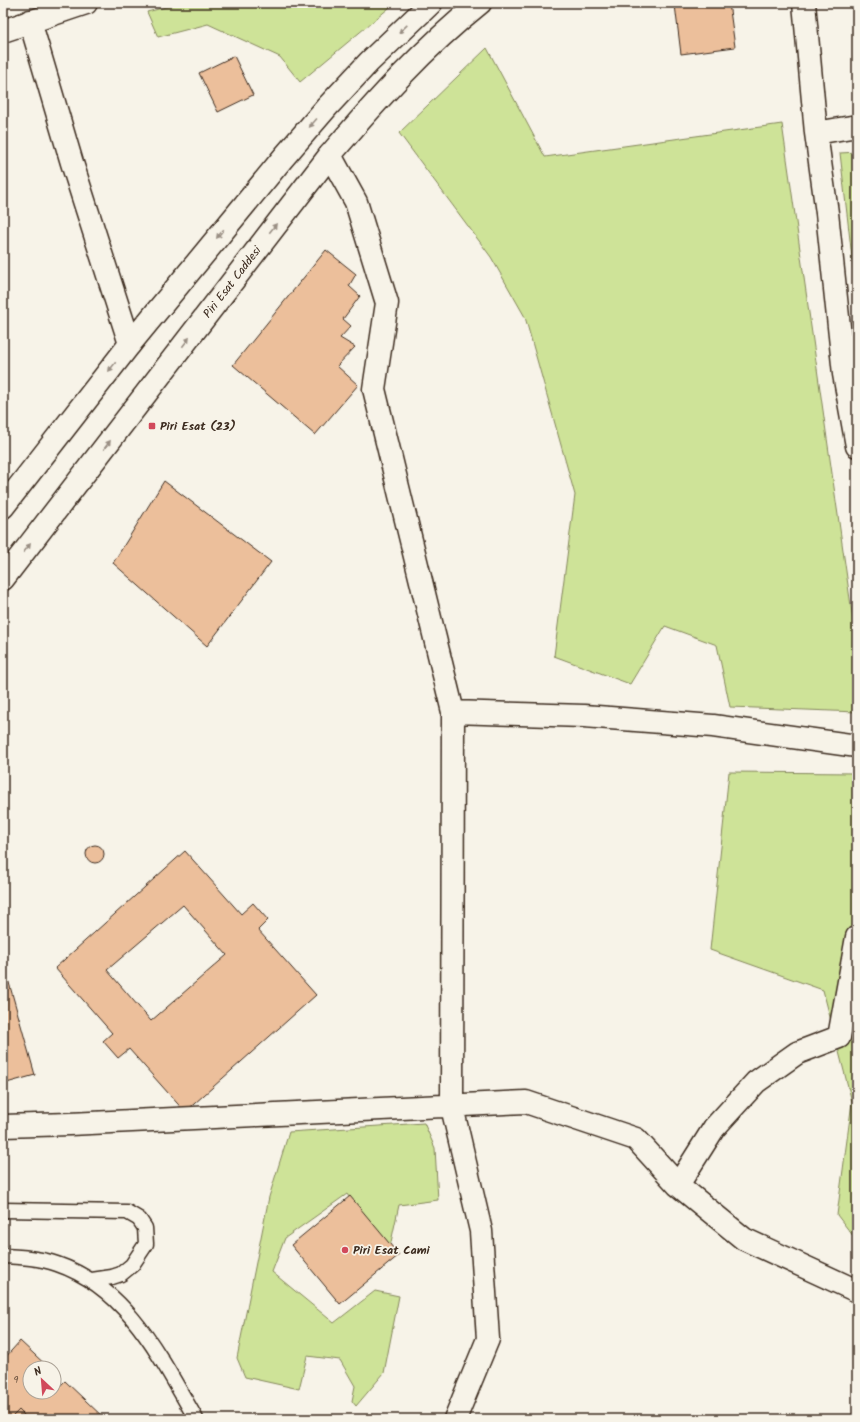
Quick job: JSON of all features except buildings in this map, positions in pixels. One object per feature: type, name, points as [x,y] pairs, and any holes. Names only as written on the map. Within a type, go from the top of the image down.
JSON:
[{"type":"street","points":[[3,31],[86,3]]},
{"type":"street","points":[[3,507],[130,344],[283,158],[327,107],[369,62],[432,3]]},
{"type":"street","name":"Piri Esat Caddesi","points":[[3,579],[330,155],[399,78],[443,35],[480,3]]},
{"type":"street","points":[[804,3],[816,133],[827,213],[844,374],[857,446]]},
{"type":"street","points":[[30,21],[72,163],[130,344]]},
{"type":"street","points":[[816,133],[857,126]]},
{"type":"street","points":[[330,155],[356,202],[388,303],[374,389],[453,712],[452,1106],[481,1231],[488,1339],[455,1419]]},
{"type":"street","points":[[453,712],[584,716],[713,726],[857,746]]},
{"type":"street","points":[[678,1185],[714,1128],[756,1082],[797,1053],[839,1037],[857,937]]},
{"type":"street","points":[[3,1126],[78,1124],[526,1102],[636,1139],[678,1185],[744,1238],[857,1291]]},
{"type":"lane","points":[[3,1210],[127,1212],[139,1219],[145,1228],[146,1244],[132,1265],[121,1274],[92,1280]]},
{"type":"lane","points":[[3,1256],[50,1262],[77,1272],[92,1280],[123,1307],[138,1324],[151,1342],[196,1419]]},
{"type":"green space","points":[[181,3],[395,3],[300,82],[280,57],[208,24],[158,37],[147,12]]},
{"type":"green space","points":[[487,48],[545,157],[782,124],[857,648],[857,712],[730,707],[717,645],[665,626],[630,684],[554,656],[575,495],[525,317],[491,257],[399,133]]},
{"type":"green space","points":[[857,152],[857,301],[840,153]]},
{"type":"green space","points":[[729,772],[857,773],[857,1241],[837,1215],[852,1102],[823,990],[710,950]]},
{"type":"green space","points":[[424,1123],[435,1148],[438,1200],[399,1205],[388,1256],[347,1194],[285,1238],[272,1272],[334,1323],[375,1291],[399,1296],[384,1373],[356,1406],[352,1401],[355,1386],[340,1360],[307,1356],[299,1389],[245,1377],[237,1358],[269,1197],[289,1132]]},
{"type":"place","name":"Piri Esat (23)","points":[[152,426]]},
{"type":"place","name":"Piri Esat Cami","points":[[345,1250]]}]
